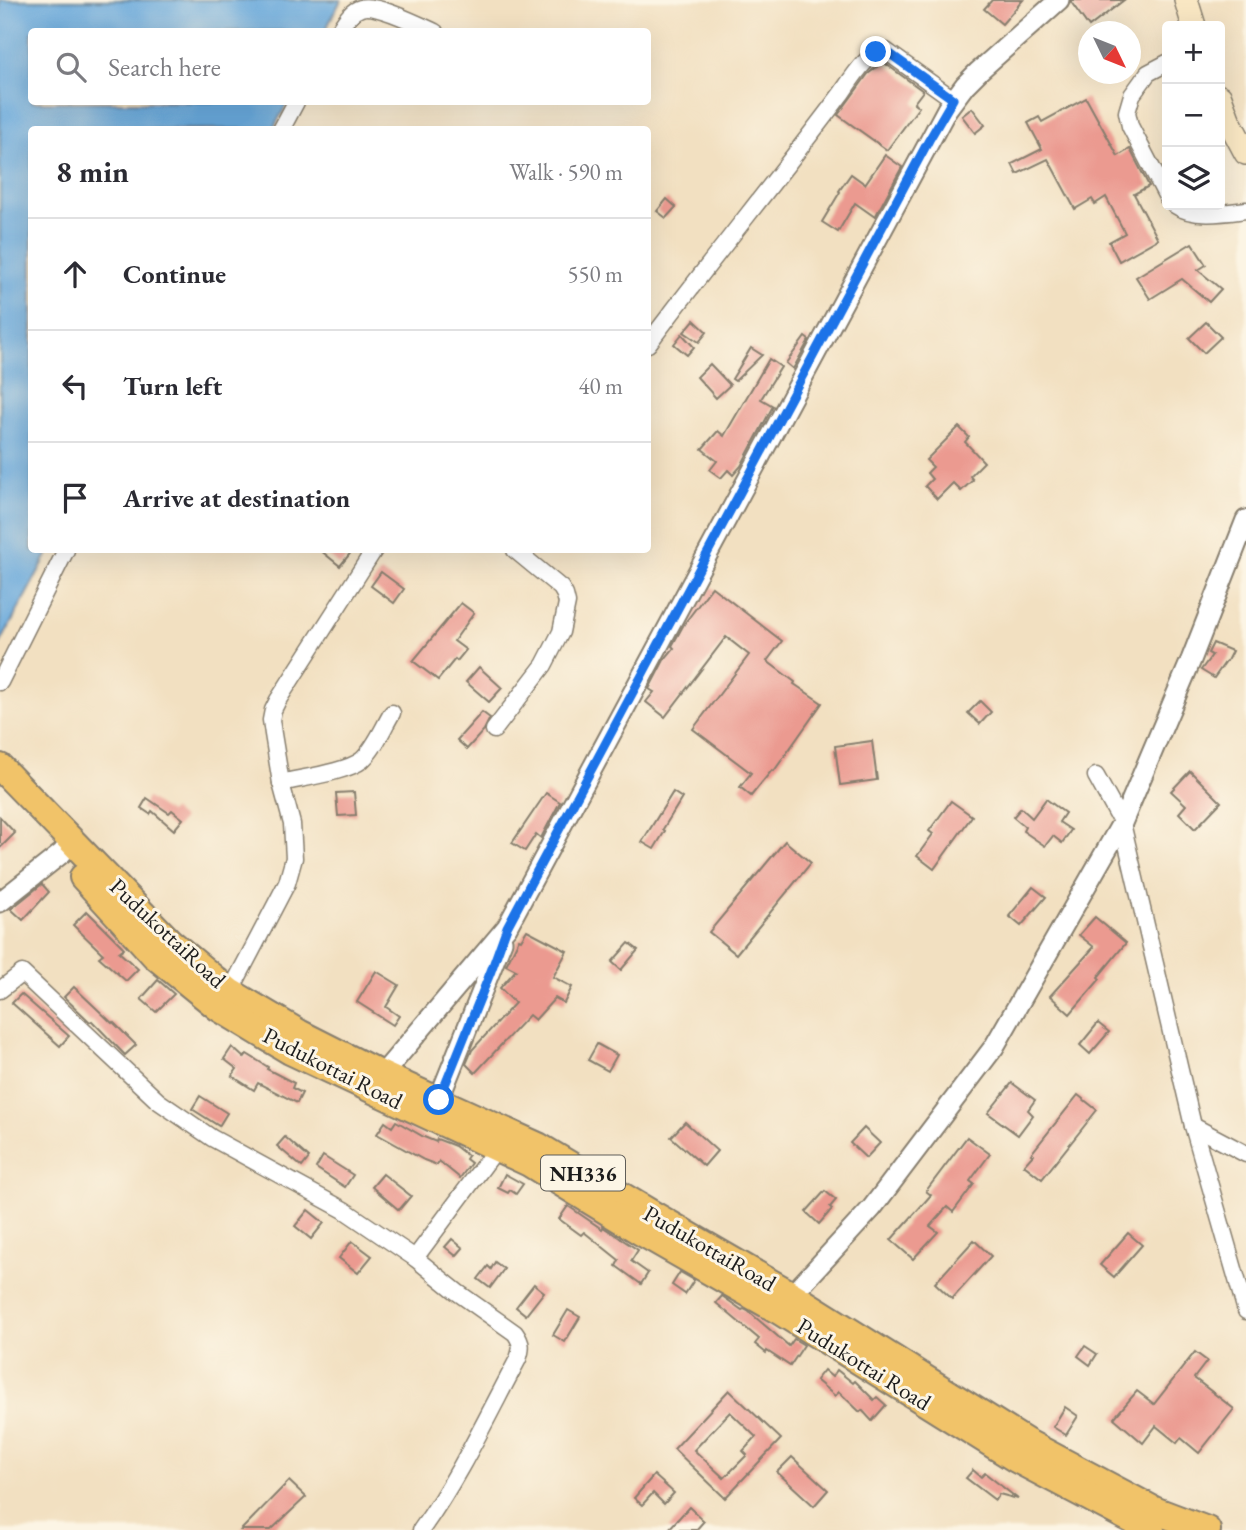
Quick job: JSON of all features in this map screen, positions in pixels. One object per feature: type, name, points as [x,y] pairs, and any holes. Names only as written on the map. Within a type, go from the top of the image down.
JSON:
[{"type":"highway","name":"PudukottaiRoad","points":[[0,767],[67,847],[169,941],[230,992],[299,1033],[382,1075],[538,1146],[652,1214],[787,1303],[1026,1442],[1154,1510],[1207,1530]]},
{"type":"highway","name":"Pudukottai Road","points":[[0,792],[67,847],[155,956],[219,1008],[290,1051],[529,1163],[641,1232],[787,1303],[1016,1459],[1151,1530]]},
{"type":"main road","points":[[1186,0],[1192,21]]},
{"type":"main road","points":[[1225,111],[1246,153]]},
{"type":"street","points":[[439,1100],[507,927],[929,140],[953,99],[979,71],[1059,0]]},
{"type":"street","points":[[341,28],[352,12],[362,7],[373,8],[425,28]]},
{"type":"street","points":[[651,340],[871,55],[886,51],[953,99]]},
{"type":"street","points":[[1162,66],[1148,73],[1132,95],[1127,112],[1130,126],[1162,187]]},
{"type":"street","points":[[283,126],[294,105]]},
{"type":"street","points":[[1185,210],[1224,213],[1246,210]]},
{"type":"street","points":[[787,1303],[872,1208],[994,1047],[1122,823],[1191,660],[1246,520]]},
{"type":"street","points":[[0,682],[64,553]]},
{"type":"street","points":[[230,992],[287,883],[294,858],[292,824],[281,783],[271,720],[273,710],[372,553]]},
{"type":"street","points":[[494,730],[544,665],[561,632],[567,603],[561,589],[519,553]]},
{"type":"street","points":[[281,783],[349,767],[361,760],[392,713]]},
{"type":"street","points":[[1096,776],[1122,823],[1193,1126],[1246,1311]]},
{"type":"street","points":[[0,902],[67,847]]},
{"type":"street","points":[[382,1075],[507,927]]},
{"type":"street","points":[[0,990],[22,973],[159,1101],[212,1138],[344,1210],[415,1258],[515,1334],[522,1349],[456,1475],[421,1530]]},
{"type":"street","points":[[1193,1126],[1246,1154]]},
{"type":"street","points":[[415,1258],[497,1148]]},
{"type":"water","points":[[0,0],[341,0],[327,28],[28,28],[28,105],[286,105],[275,126],[28,126],[28,553],[48,553],[0,644]]},
{"type":"building","points":[[992,0],[1023,0],[1002,24],[984,9]]},
{"type":"building","points":[[1124,0],[1097,21],[1085,21],[1071,2]]},
{"type":"building","points":[[883,62],[923,91],[914,103],[919,107],[887,150],[838,115],[868,74]]},
{"type":"building","points":[[1086,98],[1118,156],[1130,149],[1149,186],[1134,194],[1158,239],[1119,261],[1109,242],[1125,233],[1106,197],[1095,204],[1092,199],[1075,209],[1048,159],[1017,174],[1012,164],[1042,149],[1028,123],[1039,117],[1042,122]]},
{"type":"building","points":[[972,108],[985,125],[975,133],[962,116]]},
{"type":"building","points":[[885,155],[902,167],[875,217],[855,203],[838,232],[822,222],[851,174],[865,184]]},
{"type":"building","points":[[667,199],[676,207],[666,218],[657,211]]},
{"type":"building","points":[[1192,243],[1206,265],[1198,270],[1221,289],[1209,302],[1182,279],[1150,299],[1136,277]]},
{"type":"building","points":[[694,320],[707,332],[699,342],[684,332]]},
{"type":"building","points":[[1206,322],[1221,337],[1204,353],[1189,338]]},
{"type":"building","points":[[682,334],[694,347],[687,355],[674,344]]},
{"type":"building","points":[[805,337],[809,340],[793,369],[786,363]]},
{"type":"building","points":[[751,348],[762,355],[735,381],[732,379]]},
{"type":"building","points":[[769,359],[781,367],[761,399],[773,406],[741,466],[733,475],[728,470],[721,478],[710,470],[717,461],[702,449],[718,431],[724,436]]},
{"type":"building","points":[[710,364],[730,385],[716,398],[697,377]]},
{"type":"building","points":[[959,427],[969,437],[965,442],[984,462],[970,476],[973,480],[961,491],[953,483],[937,499],[925,486],[932,479],[927,473],[933,467],[926,460]]},
{"type":"building","points":[[324,553],[351,553],[340,566]]},
{"type":"building","points":[[381,572],[404,589],[394,603],[371,586]]},
{"type":"building","points":[[712,587],[782,641],[767,661],[822,703],[774,771],[772,770],[751,796],[740,787],[751,773],[693,729],[749,655],[726,637],[665,717],[646,702],[654,692],[649,689],[664,660],[674,648],[672,646],[684,624]]},
{"type":"building","points":[[461,603],[474,613],[454,641],[466,650],[438,680],[413,661]]},
{"type":"building","points":[[1213,643],[1232,651],[1214,678],[1201,670],[1212,655],[1208,653]]},
{"type":"building","points":[[479,667],[502,688],[489,702],[466,682]]},
{"type":"building","points":[[980,701],[991,712],[980,724],[968,713]]},
{"type":"building","points":[[482,712],[490,718],[484,730],[467,749],[457,740]]},
{"type":"building","points":[[872,741],[877,780],[840,785],[835,746]]},
{"type":"building","points":[[1190,771],[1221,802],[1195,829],[1179,813],[1186,805],[1171,791]]},
{"type":"building","points":[[354,792],[356,815],[338,816],[336,793]]},
{"type":"building","points":[[673,792],[682,798],[654,849],[642,842]]},
{"type":"building","points":[[546,793],[560,802],[541,838],[536,834],[525,851],[512,843]]},
{"type":"building","points":[[147,798],[169,813],[172,810],[183,819],[174,830],[152,811],[150,814],[141,808]]},
{"type":"building","points":[[1046,799],[1065,813],[1059,822],[1071,830],[1062,843],[1053,836],[1045,846],[1023,831],[1025,827],[1013,817],[1021,808],[1032,818]]},
{"type":"building","points":[[951,801],[972,816],[934,869],[917,856],[933,834],[929,831]]},
{"type":"building","points":[[0,817],[15,833],[0,848]]},
{"type":"building","points":[[785,841],[811,863],[736,954],[709,932]]},
{"type":"building","points":[[42,884],[49,892],[23,920],[11,909]]},
{"type":"building","points":[[1033,887],[1046,897],[1021,926],[1009,916]]},
{"type":"building","points":[[87,911],[124,948],[119,952],[138,969],[126,981],[99,957],[103,954],[73,925]]},
{"type":"building","points":[[1095,917],[1126,943],[1070,1014],[1050,996],[1094,947],[1079,935]]},
{"type":"building","points":[[527,930],[567,951],[553,977],[572,987],[564,1003],[555,998],[535,1020],[529,1015],[475,1073],[466,1064],[472,1050],[515,1003],[500,988],[516,970],[506,965],[519,939],[521,940]]},
{"type":"building","points":[[629,943],[638,950],[621,970],[612,962]]},
{"type":"building","points":[[376,971],[399,985],[386,1007],[399,1016],[393,1025],[357,1002]]},
{"type":"building","points":[[158,980],[174,994],[156,1012],[141,999]]},
{"type":"building","points":[[74,987],[136,1045],[125,1055],[64,997]]},
{"type":"building","points":[[21,994],[69,1036],[60,1046],[12,1003]]},
{"type":"building","points":[[1098,1023],[1109,1032],[1090,1054],[1080,1045]]},
{"type":"building","points":[[597,1044],[617,1055],[608,1071],[588,1060]]},
{"type":"building","points":[[232,1047],[244,1058],[247,1054],[268,1067],[267,1069],[294,1083],[292,1088],[302,1093],[297,1103],[258,1083],[254,1090],[232,1076],[237,1069],[224,1059]]},
{"type":"building","points":[[1012,1083],[1035,1100],[1028,1110],[1033,1115],[1018,1135],[988,1113]]},
{"type":"building","points":[[1078,1095],[1097,1110],[1042,1179],[1024,1165]]},
{"type":"building","points":[[200,1096],[227,1113],[219,1126],[192,1109]]},
{"type":"building","points":[[396,1121],[424,1137],[455,1146],[468,1156],[466,1159],[471,1163],[460,1178],[439,1161],[437,1165],[424,1160],[377,1134],[385,1122],[392,1127]]},
{"type":"building","points":[[685,1122],[717,1151],[704,1166],[671,1137]]},
{"type":"building","points":[[864,1128],[880,1143],[866,1158],[850,1143]]},
{"type":"building","points":[[285,1137],[309,1158],[302,1167],[277,1146]]},
{"type":"building","points":[[967,1137],[990,1154],[970,1181],[974,1184],[953,1212],[947,1207],[930,1226],[938,1232],[913,1259],[891,1240],[931,1195],[926,1191]]},
{"type":"building","points":[[323,1156],[353,1175],[345,1187],[316,1168]]},
{"type":"building","points":[[383,1174],[411,1196],[399,1210],[372,1187]]},
{"type":"building","points":[[505,1174],[523,1184],[516,1194],[498,1188]]},
{"type":"building","points":[[825,1191],[836,1200],[819,1224],[806,1212]]},
{"type":"building","points":[[568,1206],[638,1250],[631,1261],[648,1273],[641,1284],[616,1266],[619,1260],[584,1232],[581,1235],[559,1219]]},
{"type":"building","points":[[308,1210],[324,1223],[311,1239],[295,1226]]},
{"type":"building","points":[[1128,1233],[1142,1245],[1114,1277],[1100,1265]]},
{"type":"building","points":[[452,1239],[463,1248],[456,1256],[445,1247]]},
{"type":"building","points":[[974,1240],[991,1256],[952,1299],[935,1283]]},
{"type":"building","points":[[352,1241],[372,1256],[358,1273],[339,1258]]},
{"type":"building","points":[[495,1262],[504,1269],[490,1288],[478,1279],[488,1266],[491,1269]]},
{"type":"building","points":[[680,1272],[694,1280],[685,1294],[672,1285]]},
{"type":"building","points":[[534,1284],[544,1292],[526,1315],[516,1307]]},
{"type":"building","points":[[722,1296],[742,1310],[748,1311],[789,1346],[794,1339],[804,1345],[790,1366],[755,1344],[759,1339],[716,1303]]},
{"type":"building","points":[[568,1310],[580,1317],[565,1342],[553,1335]]},
{"type":"building","points":[[1085,1346],[1097,1354],[1090,1365],[1078,1356]]},
{"type":"building","points":[[1195,1352],[1207,1361],[1194,1378],[1234,1409],[1199,1453],[1181,1438],[1177,1443],[1156,1426],[1143,1443],[1114,1418],[1137,1391],[1154,1404]]},
{"type":"building","points":[[824,1370],[832,1377],[837,1370],[853,1383],[855,1381],[874,1400],[877,1397],[886,1405],[872,1421],[839,1392],[835,1396],[816,1380]]},
{"type":"building","points":[[729,1390],[781,1439],[725,1498],[674,1449]],"holes":[[[730,1412],[756,1437],[743,1451],[747,1455],[724,1478],[694,1450]]]},
{"type":"building","points":[[1065,1407],[1078,1416],[1066,1435],[1053,1427]]},
{"type":"building","points":[[792,1457],[828,1490],[814,1506],[777,1472]]},
{"type":"building","points":[[973,1470],[981,1477],[985,1473],[1018,1499],[999,1494],[995,1500],[966,1478]]},
{"type":"building","points":[[654,1475],[674,1493],[664,1504],[653,1493],[642,1505],[634,1498]]},
{"type":"building","points":[[289,1481],[306,1497],[271,1530],[241,1530]]},
{"type":"building","points":[[689,1507],[704,1521],[696,1530],[668,1530]]},
{"type":"route","points":[[439,1100],[507,927],[953,99],[886,51],[876,52]]}]
